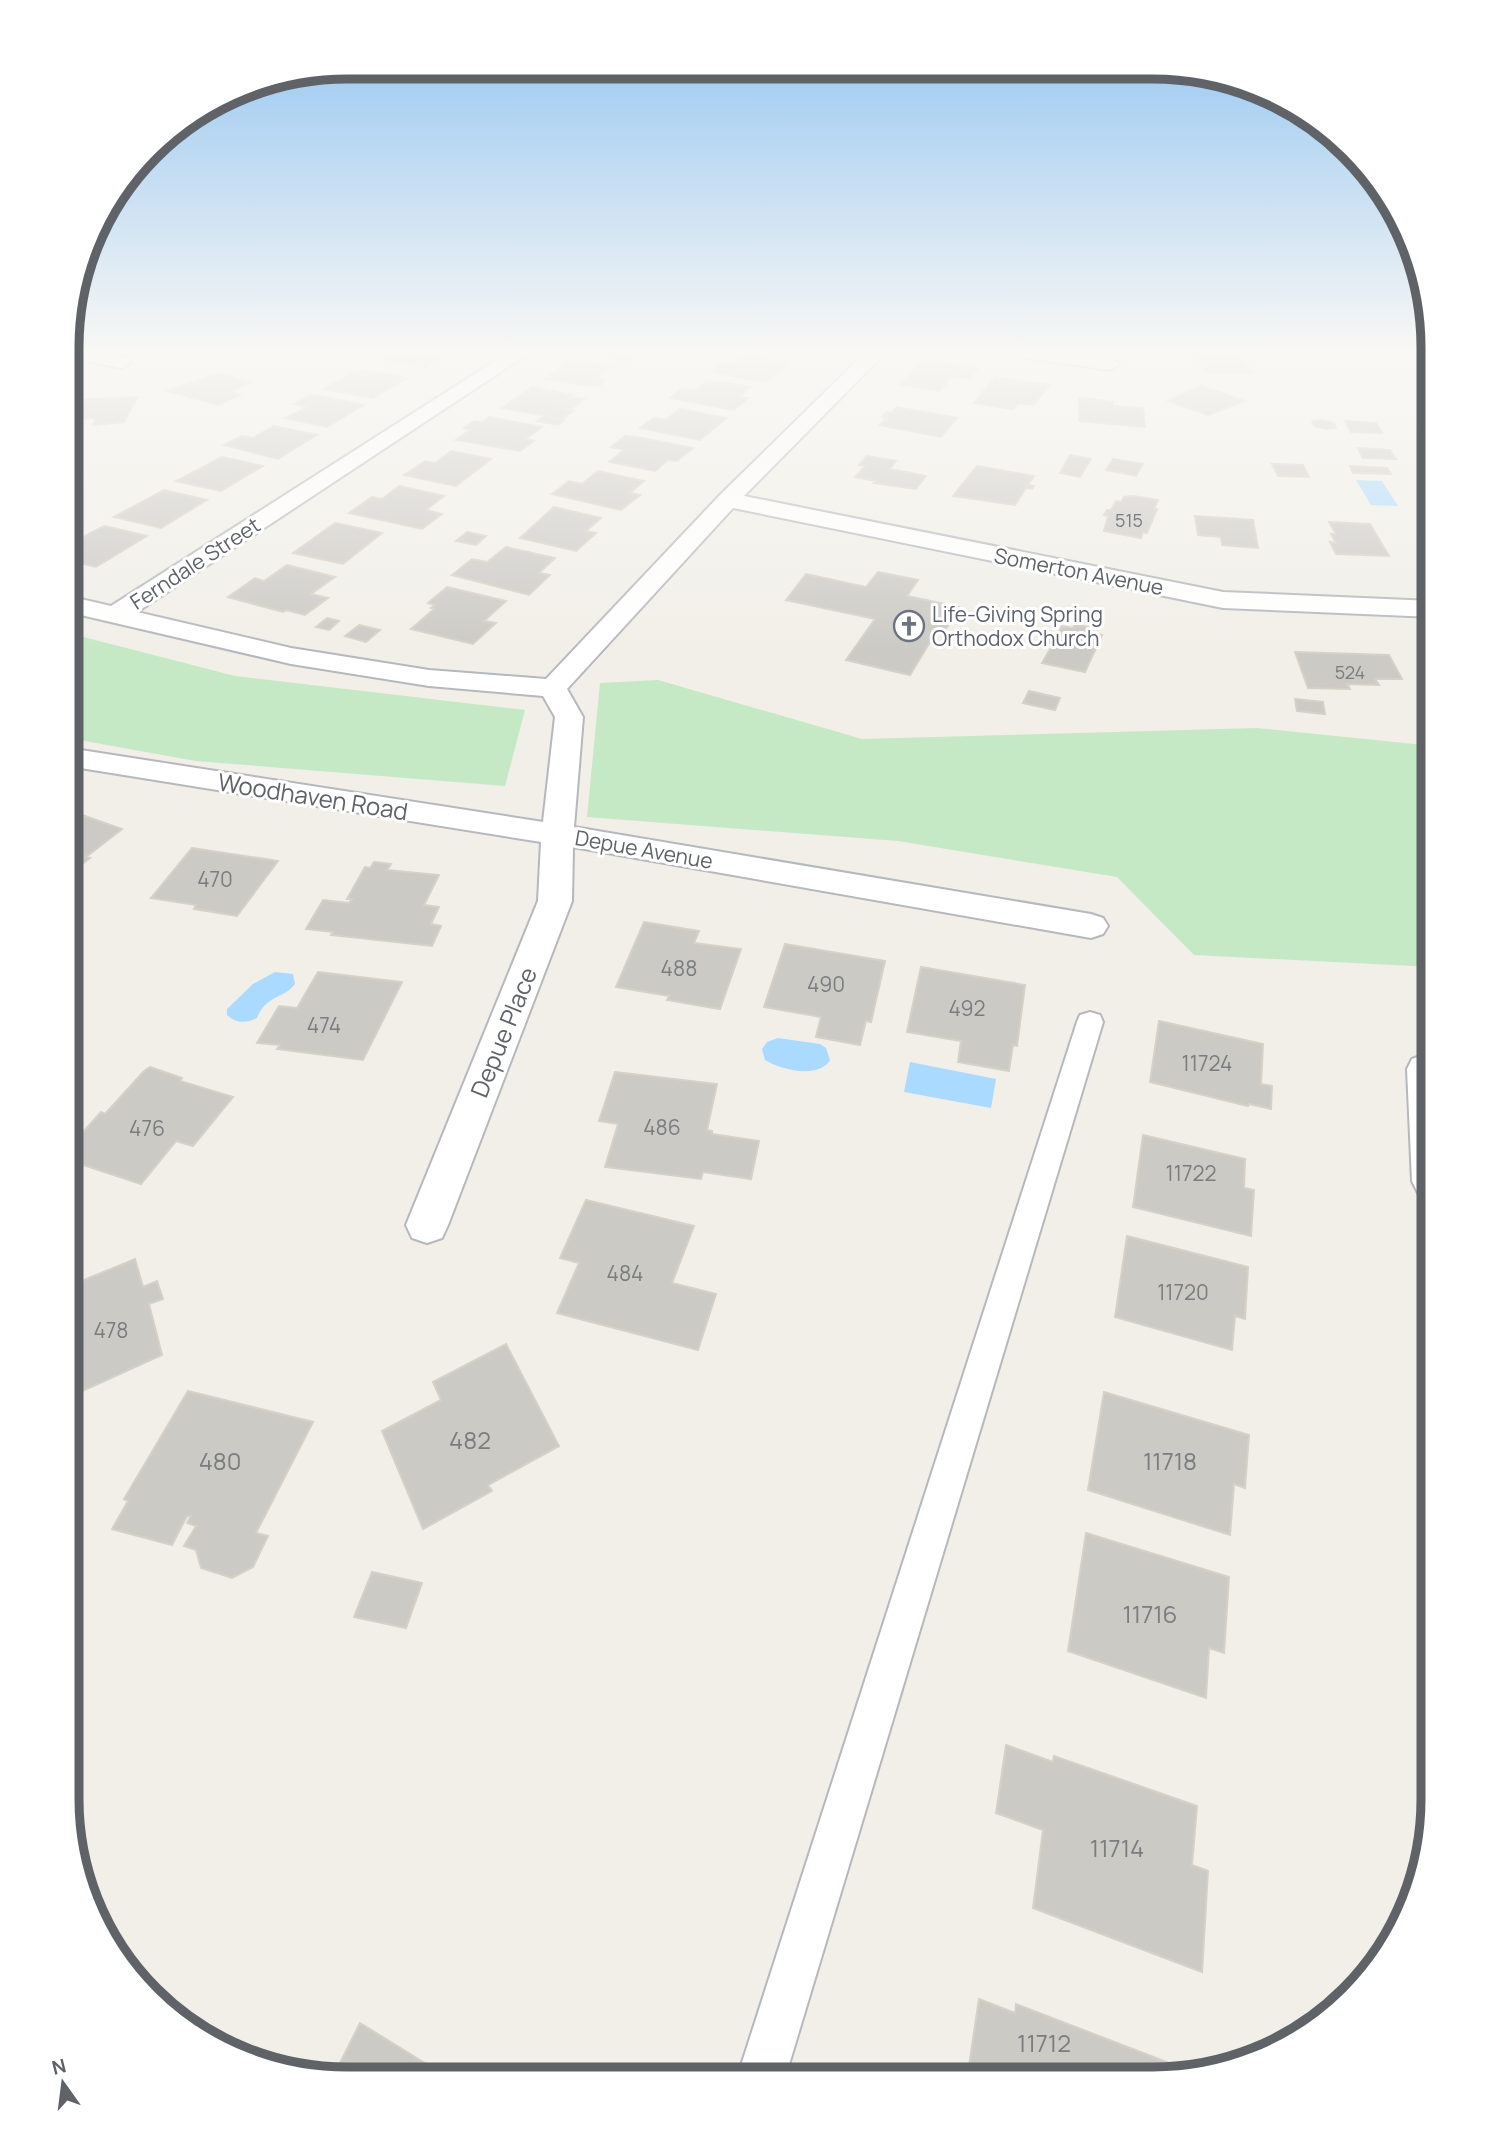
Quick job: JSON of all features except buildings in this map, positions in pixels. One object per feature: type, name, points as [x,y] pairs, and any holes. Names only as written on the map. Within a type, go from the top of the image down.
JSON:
[{"type":"street","name":"Ferndale Street","points":[[115,615],[367,452]]},
{"type":"street","points":[[79,607],[305,658],[429,678],[553,688],[728,500],[776,452]]},
{"type":"street","name":"Somerton Avenue","points":[[728,500],[1223,600],[1421,608]]},
{"type":"street","name":"Depue Avenue","points":[[553,688],[569,717],[557,834],[1091,926]]},
{"type":"street","name":"Woodhaven Road","points":[[79,759],[557,834]]},
{"type":"street","name":"Depue Place","points":[[427,1225],[555,901],[557,834]]},
{"type":"lane","points":[[764,2067],[1090,1022]]},
{"type":"green space","points":[[79,636],[235,676],[525,710],[505,786],[196,761],[79,740]]},
{"type":"green space","points":[[658,680],[862,739],[1257,728],[1421,745],[1421,966],[1194,955],[1117,877],[898,841],[587,817],[600,683]]},
{"type":"water","points":[[1356,480],[1382,481],[1398,506],[1371,505]]},
{"type":"water","points":[[275,972],[293,974],[295,984],[291,989],[266,1005],[257,1018],[242,1022],[227,1015],[227,1009],[253,984]]},
{"type":"water","points":[[778,1038],[820,1044],[826,1048],[830,1060],[825,1066],[809,1071],[772,1064],[765,1060],[762,1049],[767,1042]]},
{"type":"water","points":[[910,1062],[996,1079],[991,1108],[904,1092]]},
{"type":"place","name":"Life-Giving Spring Orthodox Church","points":[[909,626]]}]
